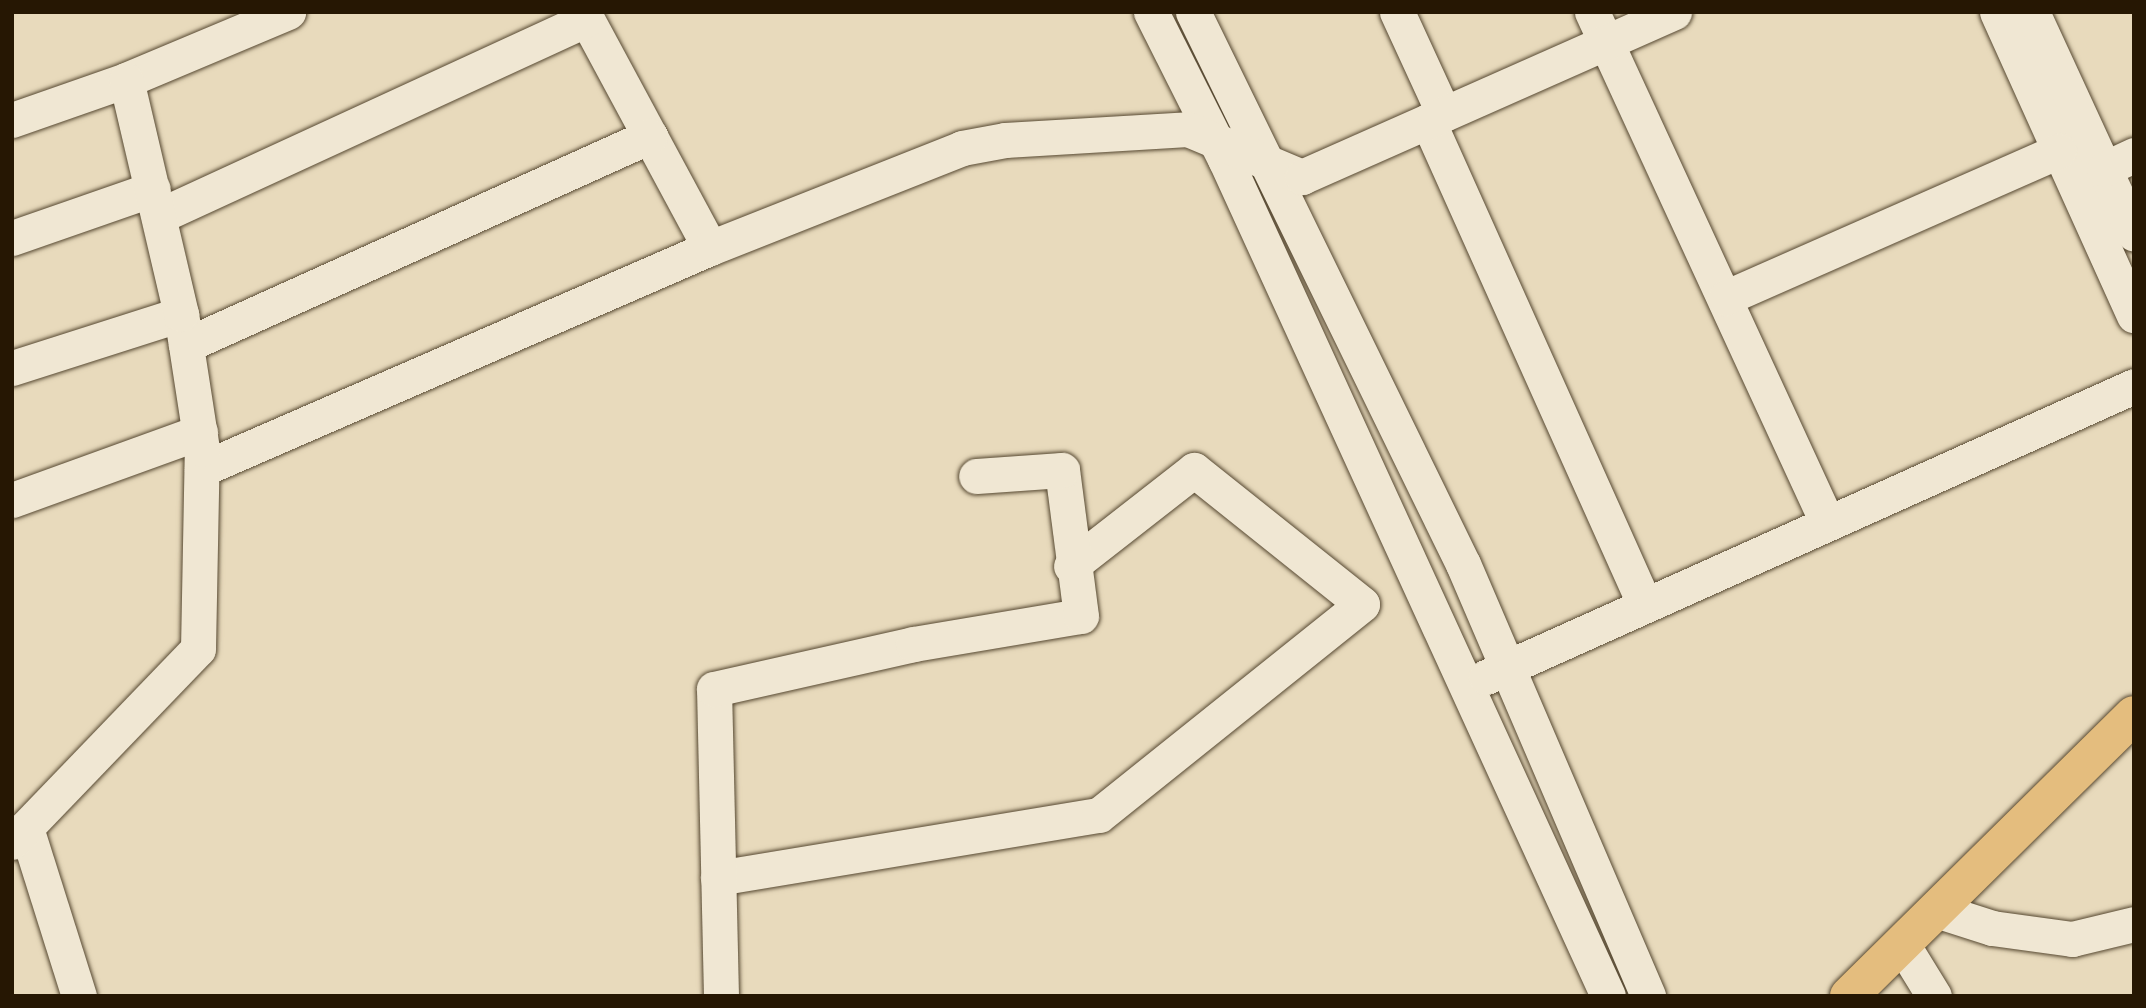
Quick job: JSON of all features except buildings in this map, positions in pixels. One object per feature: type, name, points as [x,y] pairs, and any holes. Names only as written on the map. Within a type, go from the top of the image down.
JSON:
[{"type":"main road","points":[[1849,996],[2134,715]]},
{"type":"street","points":[[12,120],[126,80],[288,12]]},
{"type":"street","points":[[1151,12],[1217,143],[1608,996]]},
{"type":"street","points":[[1194,12],[1463,564],[1648,996]]},
{"type":"street","points":[[1397,12],[1436,118],[1644,603]]},
{"type":"street","points":[[202,469],[710,248],[984,144],[1188,129],[1302,177],[1436,118],[1599,27],[1674,12]]},
{"type":"street","points":[[1997,12],[2134,315]]},
{"type":"street","points":[[2032,12],[2119,162],[2134,234]]},
{"type":"street","points":[[12,238],[156,202],[585,16],[710,248]]},
{"type":"street","points":[[1599,27],[1827,522]]},
{"type":"street","points":[[79,996],[19,835],[198,649],[202,469],[200,432],[183,329],[126,80]]},
{"type":"street","points":[[12,368],[183,329],[650,136]]},
{"type":"street","points":[[1725,298],[2059,151]]},
{"type":"street","points":[[1468,686],[1644,603],[2134,386]]},
{"type":"street","points":[[12,500],[200,432]]},
{"type":"street","points":[[721,996],[714,689],[913,644],[1080,616],[1071,566],[1062,470],[976,476]]},
{"type":"street","points":[[718,878],[1099,815],[1362,604],[1194,470],[1071,566]]},
{"type":"street","points":[[1936,910],[1992,928],[2071,939],[2134,924]]},
{"type":"street","points":[[1902,944],[1934,996]]}]
